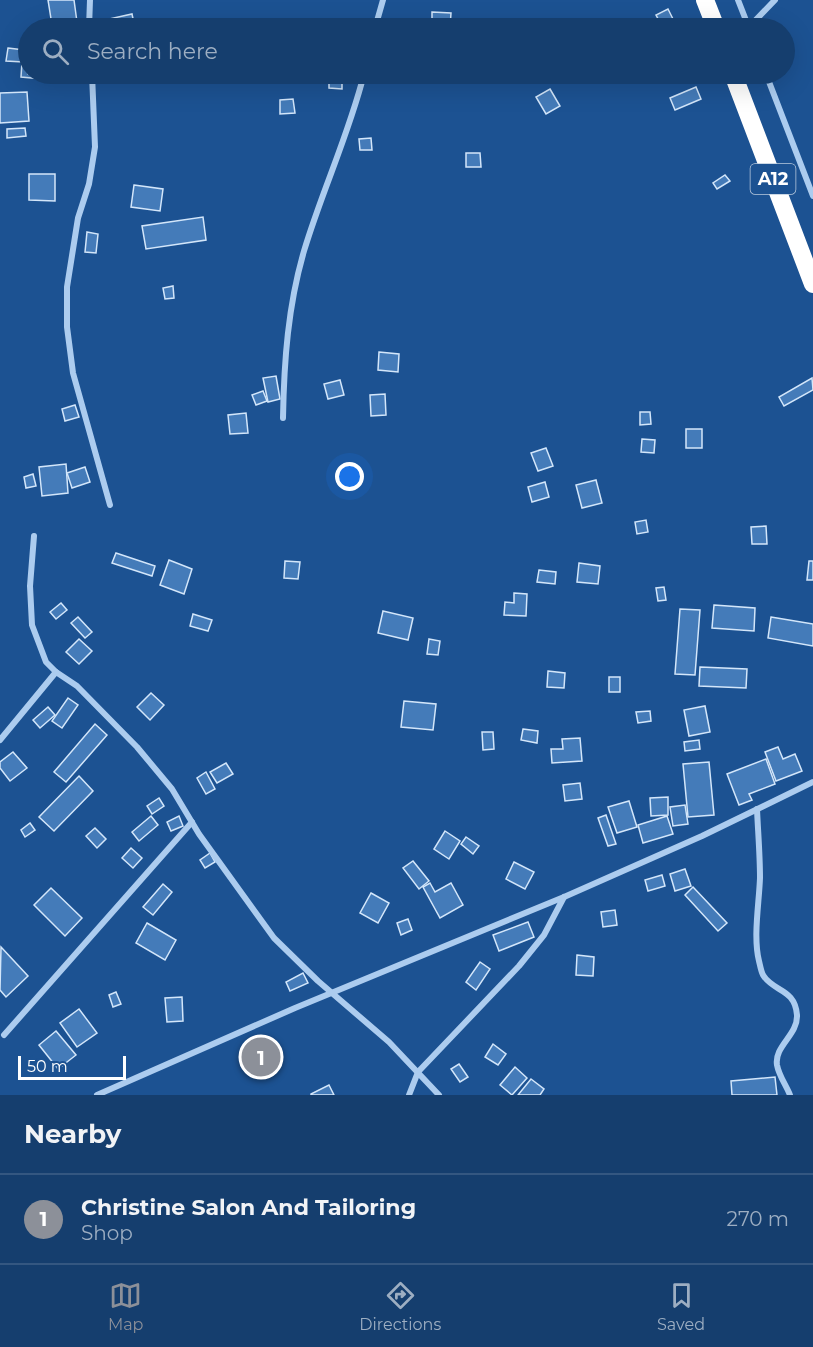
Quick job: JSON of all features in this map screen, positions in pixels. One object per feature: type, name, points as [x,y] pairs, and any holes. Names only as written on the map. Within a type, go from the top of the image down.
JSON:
[{"type":"highway","points":[[705,0],[712,18]]},
{"type":"highway","name":"A12","points":[[737,84],[813,284]]},
{"type":"street","points":[[89,18],[90,0]]},
{"type":"street","points":[[378,18],[382,0]]},
{"type":"street","points":[[738,0],[745,18]]},
{"type":"street","points":[[758,18],[775,0]]},
{"type":"street","points":[[93,84],[95,131],[93,162],[78,218],[67,287],[67,327],[73,373],[110,504]]},
{"type":"street","points":[[283,418],[284,359],[292,300],[304,251],[361,84]]},
{"type":"street","points":[[770,84],[813,196]]},
{"type":"street","points":[[34,536],[30,586],[32,625],[46,662],[77,686],[138,747],[172,789],[192,822],[274,938],[332,993],[389,1042],[439,1095]]},
{"type":"street","points":[[0,740],[56,672]]},
{"type":"street","points":[[97,1095],[332,993],[564,897],[702,836],[813,782]]},
{"type":"street","points":[[757,809],[760,878],[757,954],[763,975],[771,983],[784,990],[793,1000],[797,1016],[790,1037],[777,1056],[780,1074],[790,1095]]},
{"type":"street","points":[[4,1035],[192,822]]},
{"type":"street","points":[[409,1095],[418,1072],[519,966],[544,935],[564,897]]},
{"type":"building","points":[[48,0],[74,0],[76,18],[51,18]]},
{"type":"building","points":[[668,9],[672,18],[658,18],[656,15]]},
{"type":"building","points":[[432,12],[451,13],[451,18],[432,18]]},
{"type":"building","points":[[132,14],[133,18],[114,18]]},
{"type":"building","points":[[8,48],[18,49],[18,62],[6,61]]},
{"type":"building","points":[[329,84],[342,84],[342,89],[329,88]]},
{"type":"building","points":[[696,87],[701,99],[675,110],[670,98]]},
{"type":"building","points":[[550,89],[560,106],[546,114],[536,97]]},
{"type":"building","points":[[27,92],[29,121],[0,123],[0,93]]},
{"type":"building","points":[[293,99],[295,113],[280,114],[280,100]]},
{"type":"building","points":[[25,128],[26,136],[7,138],[7,129]]},
{"type":"building","points":[[371,138],[372,150],[360,150],[359,139]]},
{"type":"building","points":[[466,153],[480,153],[481,167],[466,167]]},
{"type":"building","points":[[29,174],[55,174],[55,201],[29,200]]},
{"type":"building","points":[[725,175],[730,181],[717,189],[713,183]]},
{"type":"building","points":[[134,185],[163,189],[160,211],[131,207]]},
{"type":"building","points":[[203,217],[206,240],[146,249],[142,226]]},
{"type":"building","points":[[87,232],[98,234],[96,253],[85,252]]},
{"type":"building","points":[[173,286],[174,298],[165,299],[163,288]]},
{"type":"building","points":[[379,352],[399,354],[398,372],[378,370]]},
{"type":"building","points":[[276,376],[280,399],[268,402],[263,378]]},
{"type":"building","points":[[812,378],[813,390],[784,406],[779,397]]},
{"type":"building","points":[[340,380],[344,395],[328,399],[324,384]]},
{"type":"building","points":[[263,391],[267,401],[256,405],[252,395]]},
{"type":"building","points":[[385,394],[386,415],[371,416],[370,395]]},
{"type":"building","points":[[75,405],[79,417],[65,421],[62,409]]},
{"type":"building","points":[[640,412],[650,412],[651,424],[640,425]]},
{"type":"building","points":[[246,413],[248,433],[230,434],[228,415]]},
{"type":"building","points":[[686,429],[702,429],[702,448],[686,448]]},
{"type":"building","points":[[642,439],[655,440],[654,453],[641,452]]},
{"type":"building","points":[[546,448],[553,466],[538,471],[531,453]]},
{"type":"building","points":[[66,464],[68,493],[42,496],[39,467]]},
{"type":"building","points":[[85,467],[90,482],[72,488],[67,473]]},
{"type":"building","points":[[33,474],[36,486],[26,488],[24,477]]},
{"type":"building","points":[[596,480],[602,503],[582,508],[576,485]]},
{"type":"building","points":[[545,482],[549,497],[532,502],[528,487]]},
{"type":"building","points":[[646,520],[648,532],[637,534],[635,522]]},
{"type":"building","points":[[766,526],[767,544],[752,544],[751,527]]},
{"type":"building","points":[[116,553],[155,566],[152,576],[112,563]]},
{"type":"building","points":[[169,560],[192,569],[184,594],[160,585]]},
{"type":"building","points":[[285,561],[300,562],[298,579],[284,578]]},
{"type":"building","points":[[809,561],[813,561],[813,580],[807,580]]},
{"type":"building","points":[[579,563],[600,566],[598,584],[577,582]]},
{"type":"building","points":[[539,570],[556,572],[555,584],[537,582]]},
{"type":"building","points":[[664,587],[666,600],[658,601],[656,588]]},
{"type":"building","points":[[514,593],[527,594],[526,616],[504,615],[505,602],[514,603]]},
{"type":"building","points":[[61,603],[67,610],[56,619],[50,612]]},
{"type":"building","points":[[714,605],[755,608],[754,631],[712,628]]},
{"type":"building","points":[[680,609],[700,610],[695,675],[675,674]]},
{"type":"building","points":[[383,611],[413,618],[408,640],[378,633]]},
{"type":"building","points":[[193,614],[212,620],[208,631],[190,626]]},
{"type":"building","points":[[78,617],[92,632],[85,638],[71,623]]},
{"type":"building","points":[[771,617],[813,624],[813,646],[768,638]]},
{"type":"building","points":[[79,639],[92,651],[79,664],[66,652]]},
{"type":"building","points":[[429,639],[440,641],[438,655],[427,654]]},
{"type":"building","points":[[700,667],[747,669],[746,688],[699,686]]},
{"type":"building","points":[[548,671],[565,673],[564,688],[547,687]]},
{"type":"building","points":[[609,677],[620,677],[620,692],[609,692]]},
{"type":"building","points":[[151,693],[164,705],[150,720],[137,707]]},
{"type":"building","points":[[68,698],[78,705],[62,728],[52,721]]},
{"type":"building","points":[[404,701],[436,704],[433,730],[401,727]]},
{"type":"building","points":[[705,706],[710,732],[689,736],[684,710]]},
{"type":"building","points":[[48,707],[55,715],[40,728],[33,720]]},
{"type":"building","points":[[650,711],[651,721],[638,723],[636,712]]},
{"type":"building","points":[[95,724],[107,735],[66,782],[54,772]]},
{"type":"building","points":[[523,729],[538,731],[537,743],[521,740]]},
{"type":"building","points":[[482,732],[493,732],[494,749],[483,750]]},
{"type":"building","points":[[580,738],[582,761],[552,763],[551,749],[563,749],[562,739]]},
{"type":"building","points":[[699,740],[700,749],[685,751],[684,742]]},
{"type":"building","points":[[778,747],[783,759],[795,754],[802,771],[776,781],[765,752]]},
{"type":"building","points":[[13,752],[27,768],[10,781],[0,768],[0,762]]},
{"type":"building","points":[[766,759],[775,784],[749,794],[752,800],[739,805],[727,774]]},
{"type":"building","points":[[709,762],[714,815],[688,817],[683,764]]},
{"type":"building","points":[[226,763],[233,774],[217,783],[210,772]]},
{"type":"building","points":[[206,772],[215,789],[206,794],[197,778]]},
{"type":"building","points":[[79,776],[93,791],[54,831],[39,817]]},
{"type":"building","points":[[580,783],[582,799],[565,801],[563,785]]},
{"type":"building","points":[[668,797],[668,815],[651,816],[650,798]]},
{"type":"building","points":[[159,798],[164,806],[152,814],[147,806]]},
{"type":"building","points":[[629,801],[637,827],[617,833],[608,807]]},
{"type":"building","points":[[685,805],[688,824],[673,826],[670,807]]},
{"type":"building","points":[[606,815],[616,844],[608,846],[598,818]]},
{"type":"building","points":[[151,816],[158,825],[139,841],[132,832]]},
{"type":"building","points":[[179,816],[183,826],[171,831],[167,822]]},
{"type":"building","points":[[667,816],[673,834],[643,843],[638,825]]},
{"type":"building","points":[[30,823],[35,830],[25,837],[21,830]]},
{"type":"building","points":[[95,828],[106,839],[97,848],[86,836]]},
{"type":"building","points":[[445,831],[460,841],[449,859],[434,849]]},
{"type":"building","points":[[466,837],[479,846],[473,854],[461,844]]},
{"type":"building","points":[[131,848],[142,858],[133,868],[122,858]]},
{"type":"building","points":[[210,853],[215,862],[205,868],[200,860]]},
{"type":"building","points":[[413,861],[429,881],[419,889],[403,868]]},
{"type":"building","points":[[514,862],[534,872],[525,889],[506,879]]},
{"type":"building","points":[[685,869],[691,886],[675,891],[670,874]]},
{"type":"building","points":[[662,875],[665,886],[648,891],[645,880]]},
{"type":"building","points":[[430,883],[435,892],[451,883],[463,905],[440,918],[423,887]]},
{"type":"building","points":[[163,884],[172,892],[153,915],[143,907]]},
{"type":"building","points":[[693,887],[727,923],[718,931],[685,895]]},
{"type":"building","points":[[51,888],[82,918],[65,936],[34,905]]},
{"type":"building","points":[[371,893],[389,903],[378,923],[360,913]]},
{"type":"building","points":[[615,910],[617,925],[603,927],[601,912]]},
{"type":"building","points":[[408,919],[412,930],[401,935],[397,923]]},
{"type":"building","points":[[528,922],[534,937],[499,951],[493,935]]},
{"type":"building","points":[[147,923],[176,940],[165,960],[136,943]]},
{"type":"building","points":[[1,947],[28,976],[6,997],[0,990]]},
{"type":"building","points":[[577,955],[594,957],[593,976],[576,975]]},
{"type":"building","points":[[480,962],[490,969],[476,990],[466,982]]},
{"type":"building","points":[[303,973],[308,983],[290,991],[286,982]]},
{"type":"building","points":[[116,992],[121,1004],[113,1007],[109,995]]},
{"type":"building","points":[[182,997],[183,1021],[167,1022],[165,998]]},
{"type":"building","points":[[79,1009],[97,1033],[77,1047],[60,1023]]},
{"type":"building","points":[[56,1031],[76,1055],[58,1069],[39,1045]]},
{"type":"building","points":[[493,1044],[506,1054],[498,1065],[485,1057]]},
{"type":"building","points":[[459,1064],[468,1077],[460,1082],[451,1069]]},
{"type":"building","points":[[515,1067],[527,1078],[512,1095],[500,1085]]},
{"type":"building","points":[[775,1077],[777,1095],[732,1095],[731,1081]]},
{"type":"building","points":[[531,1079],[544,1089],[540,1095],[518,1095]]},
{"type":"building","points":[[329,1085],[334,1095],[311,1095],[311,1094]]},
{"type":"place","name":"Christine Salon And Tailoring","points":[[261,1057]]}]
